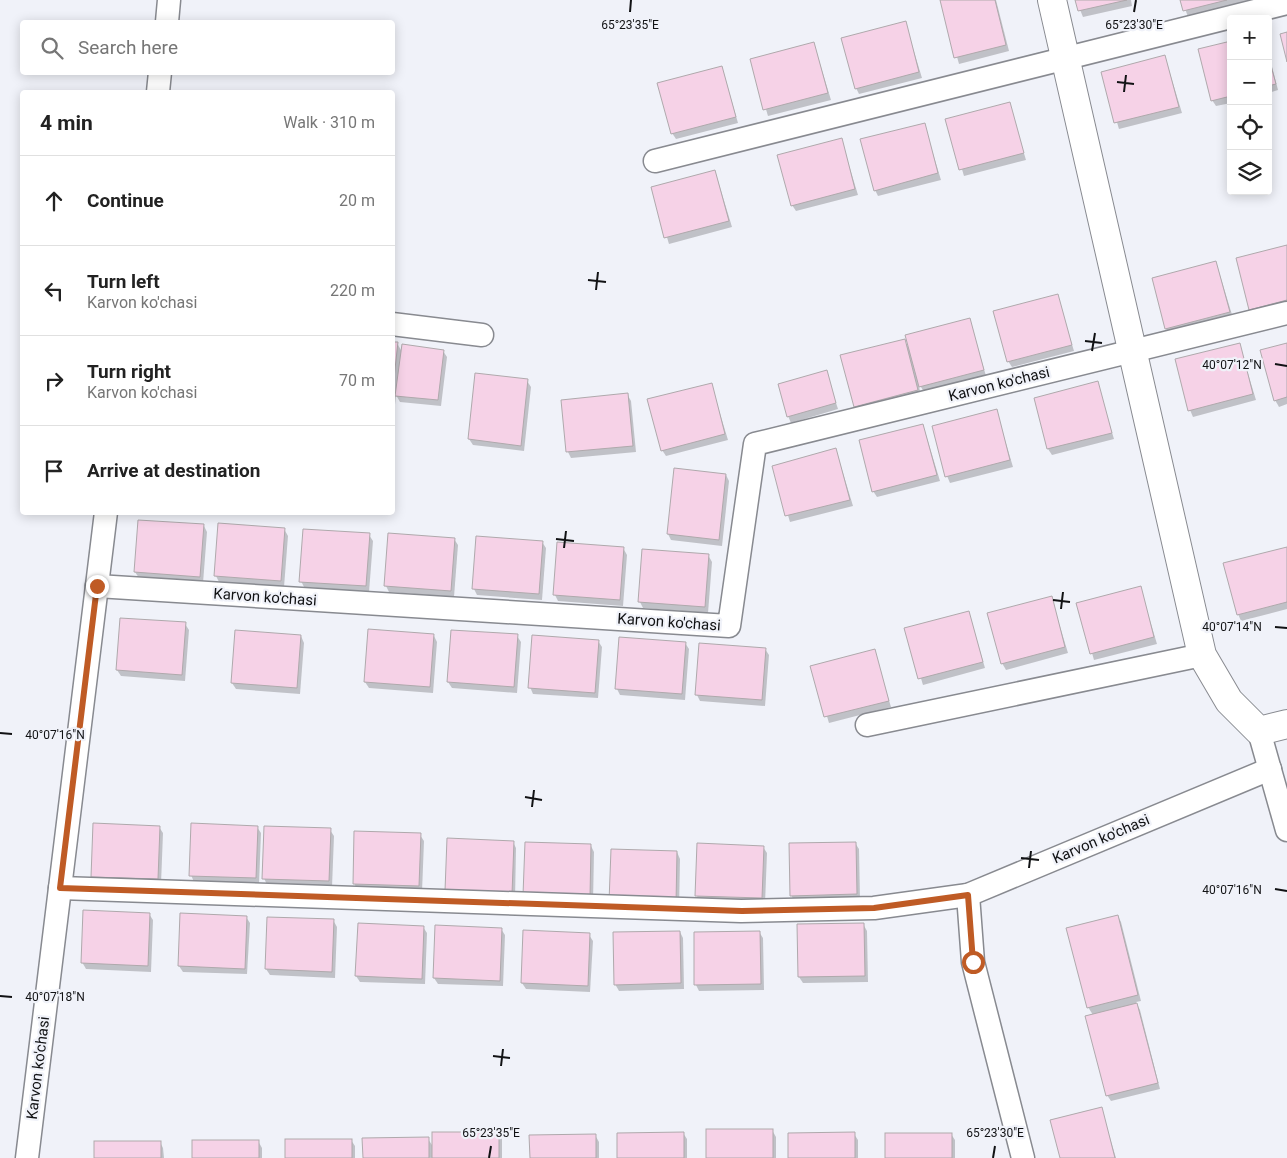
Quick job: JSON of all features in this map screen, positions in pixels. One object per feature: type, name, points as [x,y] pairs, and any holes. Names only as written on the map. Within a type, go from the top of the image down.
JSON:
[{"type":"street","points":[[166,20],[169,0]]},
{"type":"street","points":[[1052,0],[1202,655],[1229,701],[1259,730],[1287,830]]},
{"type":"street","points":[[655,161],[1287,3]]},
{"type":"street","points":[[158,90],[160,75]]},
{"type":"street","name":"Karvon ko'chasi","points":[[97,586],[729,626],[755,444],[1133,352],[1287,312]]},
{"type":"street","points":[[395,324],[482,335]]},
{"type":"street","name":"Karvon ko'chasi","points":[[27,1158],[106,515]]},
{"type":"street","points":[[867,725],[1202,655]]},
{"type":"street","points":[[1259,730],[1287,724]]},
{"type":"street","name":"Karvon ko'chasi","points":[[60,888],[742,911],[874,908],[968,895],[1270,769]]},
{"type":"street","points":[[968,895],[973,962],[1023,1158]]},
{"type":"building","points":[[940,0],[995,0],[1006,45],[954,58]]},
{"type":"building","points":[[1075,0],[1127,0],[1078,11]]},
{"type":"building","points":[[1180,0],[1227,0],[1183,11]]},
{"type":"building","points":[[906,21],[919,72],[855,89],[841,38]]},
{"type":"building","points":[[1287,32],[1287,62],[1280,34]]},
{"type":"building","points":[[814,42],[828,93],[763,110],[750,59]]},
{"type":"building","points":[[1227,42],[1227,97],[1211,101],[1198,49]]},
{"type":"building","points":[[1165,55],[1179,107],[1114,123],[1101,72]]},
{"type":"building","points":[[722,66],[736,117],[671,134],[657,83]]},
{"type":"building","points":[[1272,70],[1276,84],[1272,85]]},
{"type":"building","points":[[1010,102],[1024,153],[959,170],[945,119]]},
{"type":"building","points":[[925,123],[938,173],[874,191],[860,139]]},
{"type":"building","points":[[842,138],[855,189],[791,206],[777,155]]},
{"type":"building","points":[[715,170],[729,221],[664,238],[651,187]]},
{"type":"building","points":[[1287,245],[1287,300],[1249,310],[1236,258]]},
{"type":"building","points":[[1216,261],[1230,312],[1165,329],[1152,278]]},
{"type":"building","points":[[1058,294],[1072,345],[1007,362],[993,311]]},
{"type":"building","points":[[970,318],[984,370],[919,387],[905,335]]},
{"type":"building","points":[[905,339],[918,390],[854,407],[840,355]]},
{"type":"building","points":[[395,342],[398,342],[395,369]]},
{"type":"building","points":[[1240,343],[1253,394],[1188,411],[1175,359]]},
{"type":"building","points":[[1287,343],[1287,397],[1274,401],[1260,350]]},
{"type":"building","points":[[402,344],[444,350],[438,400],[395,396]]},
{"type":"building","points":[[827,370],[836,403],[787,417],[778,384]]},
{"type":"building","points":[[475,373],[528,379],[521,446],[468,439]]},
{"type":"building","points":[[1098,381],[1112,433],[1047,449],[1034,398]]},
{"type":"building","points":[[712,383],[725,434],[661,451],[647,399]]},
{"type":"building","points":[[628,393],[633,446],[566,452],[561,400]]},
{"type":"building","points":[[997,409],[1010,460],[945,477],[932,426]]},
{"type":"building","points":[[923,424],[937,475],[872,492],[859,440]]},
{"type":"building","points":[[836,448],[850,500],[785,516],[772,466]]},
{"type":"building","points":[[674,468],[726,474],[719,540],[667,534]]},
{"type":"building","points":[[138,520],[204,524],[200,577],[134,572]]},
{"type":"building","points":[[218,523],[285,528],[281,581],[214,576]]},
{"type":"building","points":[[303,529],[370,533],[366,586],[299,582]]},
{"type":"building","points":[[388,533],[455,538],[451,591],[384,586]]},
{"type":"building","points":[[476,536],[543,541],[539,594],[472,589]]},
{"type":"building","points":[[557,542],[624,547],[620,600],[553,595]]},
{"type":"building","points":[[1287,547],[1287,602],[1237,615],[1223,563]]},
{"type":"building","points":[[642,549],[709,554],[705,607],[638,602]]},
{"type":"building","points":[[1141,586],[1154,637],[1090,654],[1076,603]]},
{"type":"building","points":[[1052,596],[1065,647],[1001,664],[987,613]]},
{"type":"building","points":[[969,611],[983,662],[918,679],[904,628]]},
{"type":"building","points":[[120,618],[186,622],[182,675],[116,670]]},
{"type":"building","points":[[368,629],[434,634],[430,687],[364,682]]},
{"type":"building","points":[[235,630],[301,635],[297,688],[231,683]]},
{"type":"building","points":[[451,630],[518,634],[514,687],[447,682]]},
{"type":"building","points":[[532,635],[599,640],[595,693],[528,688]]},
{"type":"building","points":[[619,637],[686,642],[682,694],[615,689]]},
{"type":"building","points":[[699,643],[766,648],[762,700],[695,695]]},
{"type":"building","points":[[875,649],[889,701],[824,717],[810,666]]},
{"type":"building","points":[[93,823],[160,826],[158,879],[91,877]]},
{"type":"building","points":[[191,823],[258,826],[256,878],[189,876]]},
{"type":"building","points":[[264,826],[331,828],[329,881],[262,879]]},
{"type":"building","points":[[354,831],[421,833],[419,886],[353,884]]},
{"type":"building","points":[[447,838],[514,841],[512,894],[445,891]]},
{"type":"building","points":[[525,842],[591,844],[590,897],[523,895]]},
{"type":"building","points":[[856,842],[857,894],[790,896],[789,843]]},
{"type":"building","points":[[697,843],[764,846],[762,898],[695,896]]},
{"type":"building","points":[[611,849],[677,851],[676,904],[609,902]]},
{"type":"building","points":[[83,910],[150,913],[148,966],[81,963]]},
{"type":"building","points":[[180,913],[247,916],[245,969],[178,966]]},
{"type":"building","points":[[1118,915],[1138,995],[1087,1008],[1066,928]]},
{"type":"building","points":[[267,917],[334,919],[332,972],[265,969]]},
{"type":"building","points":[[358,923],[424,926],[422,979],[355,976]]},
{"type":"building","points":[[864,923],[865,976],[798,977],[797,924]]},
{"type":"building","points":[[435,925],[502,928],[500,981],[433,978]]},
{"type":"building","points":[[523,930],[590,933],[588,986],[521,983]]},
{"type":"building","points":[[680,931],[681,983],[614,985],[613,932]]},
{"type":"building","points":[[760,931],[761,984],[694,985],[694,932]]},
{"type":"building","points":[[1137,1003],[1158,1083],[1106,1096],[1085,1016]]},
{"type":"building","points":[[1102,1107],[1115,1158],[1060,1158],[1050,1120]]},
{"type":"building","points":[[706,1129],[773,1129],[773,1158],[706,1158]]},
{"type":"building","points":[[432,1132],[499,1132],[499,1158],[432,1158]]},
{"type":"building","points":[[684,1132],[684,1158],[617,1158],[617,1133]]},
{"type":"building","points":[[855,1132],[855,1158],[788,1158],[788,1133]]},
{"type":"building","points":[[885,1133],[952,1133],[952,1158],[885,1158]]},
{"type":"building","points":[[596,1134],[596,1158],[530,1158],[529,1135]]},
{"type":"building","points":[[429,1137],[429,1158],[363,1158],[362,1138]]},
{"type":"building","points":[[285,1139],[352,1139],[352,1158],[285,1158]]},
{"type":"building","points":[[192,1140],[259,1140],[259,1158],[192,1158]]},
{"type":"building","points":[[94,1141],[161,1141],[161,1158],[94,1158]]},
{"type":"route","points":[[97,586],[60,888],[742,911],[874,908],[968,895],[973,962]]}]
